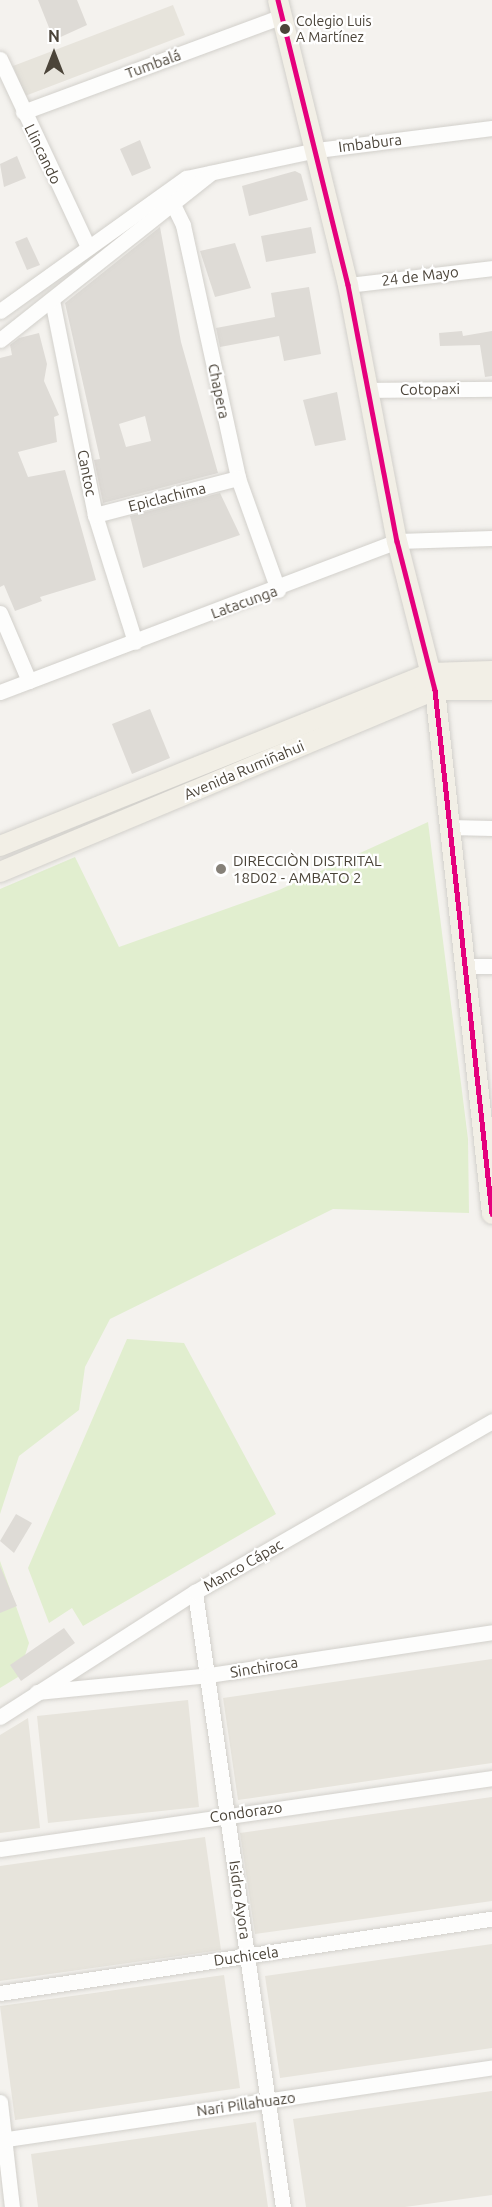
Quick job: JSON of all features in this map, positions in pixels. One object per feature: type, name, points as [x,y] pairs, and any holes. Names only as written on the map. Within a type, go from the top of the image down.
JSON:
[{"type":"main road","points":[[280,8],[317,150],[348,285],[397,541],[433,682],[462,966],[488,1148],[492,1214]]},
{"type":"main road","name":"Avenida Rumiñahui","points":[[0,846],[433,682],[492,671]]},
{"type":"main road","name":"Avenida Rumiñahui","points":[[0,872],[433,682],[492,690]]},
{"type":"street","name":"Tumbalá","points":[[23,112],[280,8]]},
{"type":"street","name":"Llincando","points":[[0,59],[88,247]]},
{"type":"street","name":"Imbabura","points":[[0,340],[52,300],[171,198],[186,178],[317,150],[492,128]]},
{"type":"street","name":"Imbabura","points":[[0,311],[88,247],[171,198]]},
{"type":"street","name":"Chapera","points":[[171,198],[238,478],[278,590]]},
{"type":"street","name":"24 de Mayo","points":[[348,285],[492,268]]},
{"type":"street","name":"Cantoc","points":[[52,300],[95,515],[135,642]]},
{"type":"street","name":"Cotopaxi","points":[[368,390],[492,388]]},
{"type":"street","name":"Epiclachima","points":[[95,515],[238,478]]},
{"type":"street","name":"Latacunga","points":[[0,692],[278,590],[397,541],[492,538]]},
{"type":"street","points":[[0,613],[29,681]]},
{"type":"street","points":[[449,826],[492,828]]},
{"type":"street","points":[[462,966],[492,966]]},
{"type":"street","name":"Manco Cápac","points":[[0,1717],[34,1693],[195,1592],[492,1421]]},
{"type":"street","name":"Isidro Ayora","points":[[195,1592],[248,1956],[266,2101],[283,2207]]},
{"type":"street","name":"Sinchiroca","points":[[34,1693],[208,1675],[492,1632]]},
{"type":"street","name":"Condorazo","points":[[0,1850],[228,1814],[492,1778]]},
{"type":"street","name":"Duchicela","points":[[0,1993],[492,1919]]},
{"type":"street","name":"Nari Pillahuazo","points":[[2,2140],[492,2067]]},
{"type":"street","points":[[0,2102],[2,2140],[12,2207]]},
{"type":"shaded area","points":[[173,5],[185,35],[25,96],[13,66]]},
{"type":"shaded area","points":[[492,1659],[492,1763],[238,1800],[223,1698]]},
{"type":"shaded area","points":[[188,1700],[199,1807],[48,1823],[37,1716]]},
{"type":"shaded area","points":[[28,1718],[40,1828],[0,1833],[0,1735]]},
{"type":"shaded area","points":[[492,1797],[492,1901],[255,1934],[240,1833]]},
{"type":"shaded area","points":[[205,1837],[221,1950],[0,1981],[0,1866]]},
{"type":"shaded area","points":[[492,1944],[492,2048],[280,2078],[265,1976]]},
{"type":"shaded area","points":[[224,1975],[240,2088],[15,2120],[0,2006]]},
{"type":"shaded area","points":[[492,2091],[492,2195],[405,2207],[306,2207],[293,2119]]},
{"type":"shaded area","points":[[256,2122],[268,2207],[38,2207],[31,2154]]},
{"type":"green space","points":[[428,822],[468,1139],[469,1213],[333,1209],[110,1319],[85,1367],[79,1410],[19,1456],[0,1514],[0,889],[75,857],[119,947],[279,890]]},
{"type":"green space","points":[[127,1339],[184,1343],[276,1514],[83,1626],[72,1608],[49,1623],[28,1568]]},
{"type":"green space","points":[[0,1561],[29,1643],[18,1677],[0,1688]]},
{"type":"building","points":[[38,0],[77,0],[87,25],[54,40]]},
{"type":"building","points":[[140,140],[151,168],[132,176],[120,149]]},
{"type":"building","points":[[17,156],[26,178],[4,187],[0,164]]},
{"type":"building","points":[[295,171],[301,174],[308,200],[249,216],[242,186]]},
{"type":"building","points":[[160,227],[181,342],[218,473],[103,503],[94,460],[100,459],[65,303]],"holes":[[[145,416],[151,441],[126,447],[119,424]]]},
{"type":"building","points":[[311,227],[316,253],[266,262],[261,236]]},
{"type":"building","points":[[27,237],[40,265],[27,270],[15,242]]},
{"type":"building","points":[[235,243],[251,288],[215,297],[200,251]]},
{"type":"building","points":[[309,287],[321,354],[284,361],[279,336],[220,347],[216,328],[275,317],[271,293]]},
{"type":"building","points":[[462,331],[463,336],[492,331],[492,376],[485,377],[480,345],[440,346],[439,333]]},
{"type":"building","points":[[39,333],[47,364],[44,381],[59,415],[54,417],[57,442],[18,452],[28,477],[65,470],[96,580],[40,597],[42,601],[15,611],[4,585],[0,587],[0,358],[12,355],[10,345],[19,338]]},
{"type":"building","points":[[337,392],[346,440],[315,446],[303,400]]},
{"type":"building","points":[[220,493],[240,535],[143,568],[130,516]]},
{"type":"building","points":[[150,709],[170,758],[132,774],[112,724]]},
{"type":"building","points":[[16,1514],[32,1523],[14,1553],[0,1541]]},
{"type":"building","points":[[0,1566],[17,1606],[0,1613]]},
{"type":"building","points":[[64,1628],[75,1643],[21,1681],[10,1665]]},
{"type":"transit line","points":[[278,0],[348,285],[397,541],[435,690],[492,1214]]},
{"type":"place","name":"Colegio Luis A Martínez","points":[[285,29]]},
{"type":"place","name":"DIRECCIÒN DISTRITAL 18D02 - AMBATO 2","points":[[221,869]]}]
